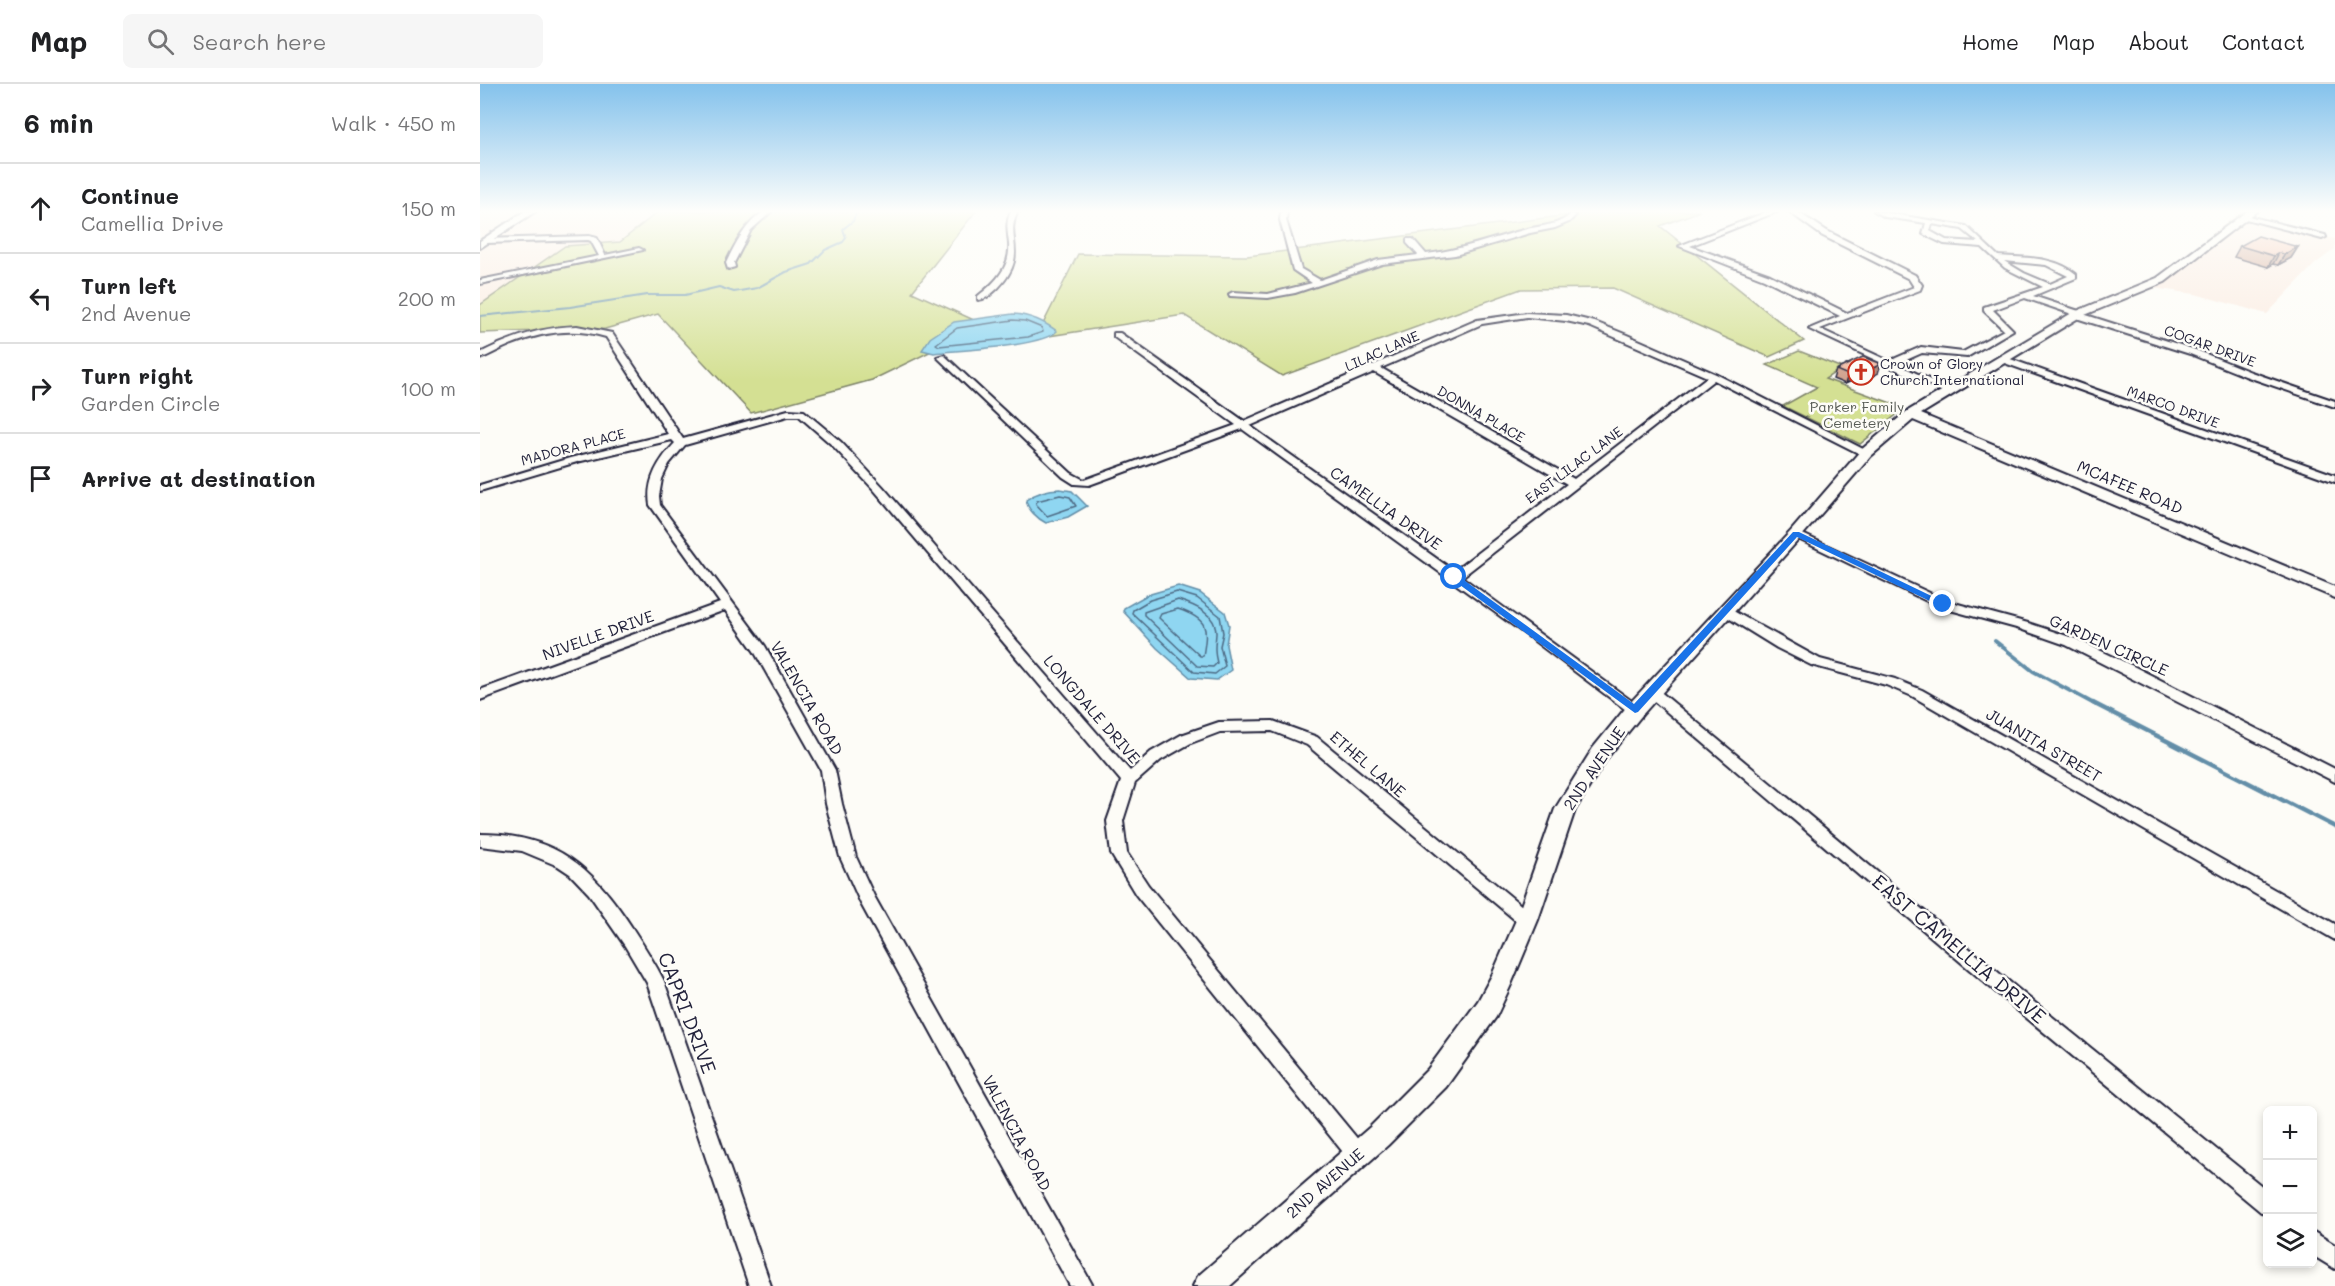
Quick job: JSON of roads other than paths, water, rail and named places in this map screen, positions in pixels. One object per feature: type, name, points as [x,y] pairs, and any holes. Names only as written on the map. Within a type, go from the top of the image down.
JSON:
[{"type":"street","points":[[480,282],[553,267]]},
{"type":"street","points":[[981,298],[995,288],[1007,267]]},
{"type":"street","points":[[1296,267],[1312,280],[1322,283]]},
{"type":"street","points":[[1233,294],[1268,296],[1295,291],[1322,283],[1360,267]]},
{"type":"street","points":[[1738,267],[1767,278],[1847,316]]},
{"type":"street","points":[[1891,267],[1916,280],[1917,288],[1814,329],[1950,391]]},
{"type":"street","points":[[2009,267],[2050,287]]},
{"type":"street","points":[[1888,364],[1921,350],[1964,355],[2009,330],[1987,309],[2050,287],[2073,276],[2069,271],[2058,267]]},
{"type":"street","name":"2ND AVENUE","points":[[1218,1283],[1416,1101],[1459,1050],[1487,1009],[1527,920],[1565,809],[1600,753],[1635,710],[1796,534],[1866,453],[1911,415],[2077,314],[2161,280],[2178,267]]},
{"type":"street","name":"COGAR DRIVE","points":[[2026,296],[2193,352],[2335,404]]},
{"type":"street","name":"LILAC LANE","points":[[941,357],[1067,475],[1078,482],[1085,483],[1102,479],[1242,426],[1480,322],[1545,315],[1592,324],[1713,376],[1866,453]]},
{"type":"street","points":[[480,356],[511,342],[555,331],[583,329],[609,335],[677,440]]},
{"type":"street","name":"CAMELLIA DRIVE","points":[[1117,335],[1595,678],[1635,710]]},
{"type":"street","name":"MARCO DRIVE","points":[[2002,359],[2335,479]]},
{"type":"street","name":"DONNA PLACE","points":[[1376,369],[1573,483]]},
{"type":"street","name":"EAST LILAC LANE","points":[[1454,577],[1713,376]]},
{"type":"street","name":"LONGDALE DRIVE","points":[[677,440],[788,412],[801,413],[837,444],[879,489],[1129,780],[1115,820],[1119,854],[1142,890],[1358,1155]]},
{"type":"street","name":"MCAFEE ROAD","points":[[1911,415],[2335,593]]},
{"type":"street","name":"MADORA PLACE","points":[[480,488],[574,460],[677,440]]},
{"type":"street","name":"VALENCIA ROAD","points":[[677,440],[654,483],[652,494],[655,505],[760,649],[828,770],[848,857],[867,899],[1082,1286]]},
{"type":"street","name":"GARDEN CIRCLE","points":[[1796,534],[1943,604],[2024,626],[2071,642],[2335,776]]},
{"type":"street","name":"NIVELLE DRIVE","points":[[480,695],[728,605]]},
{"type":"street","name":"JUANITA STREET","points":[[1726,611],[1782,645],[1816,662],[1890,681],[1917,693],[2335,933]]},
{"type":"street","name":"EAST CAMELLIA DRIVE","points":[[1652,692],[2022,1004],[2263,1201]]},
{"type":"street","name":"ETHEL LANE","points":[[1129,780],[1156,756],[1186,739],[1219,727],[1273,726],[1312,741],[1527,920]]},
{"type":"street","name":"CAPRI DRIVE","points":[[480,840],[542,849],[584,876],[632,939],[655,981],[760,1286]]},
{"type":"street","points":[[2317,1244],[2335,1258]]},
{"type":"water","points":[[1013,314],[1037,320],[1057,331],[1035,341],[999,347],[934,353],[922,350],[930,338],[954,322]]},
{"type":"water","points":[[1060,489],[1072,491],[1087,506],[1068,517],[1046,523],[1033,513],[1026,500],[1042,492]]},
{"type":"water","points":[[1178,586],[1200,593],[1225,612],[1229,625],[1226,645],[1231,670],[1217,680],[1191,678],[1157,648],[1123,611],[1124,608],[1147,595]]},
{"type":"waterway","points":[[480,316],[570,307],[647,295],[685,295],[719,287],[734,292],[757,288],[786,272],[801,267]]},
{"type":"waterway","points":[[1995,641],[2033,671],[2096,705]]},
{"type":"waterway","points":[[2093,703],[2335,827]]},
{"type":"place","name":"Crown of Glory Church International","points":[[1861,372]]},
{"type":"park label","name":"Parker Family Cemetery","points":[[1857,416]]}]
